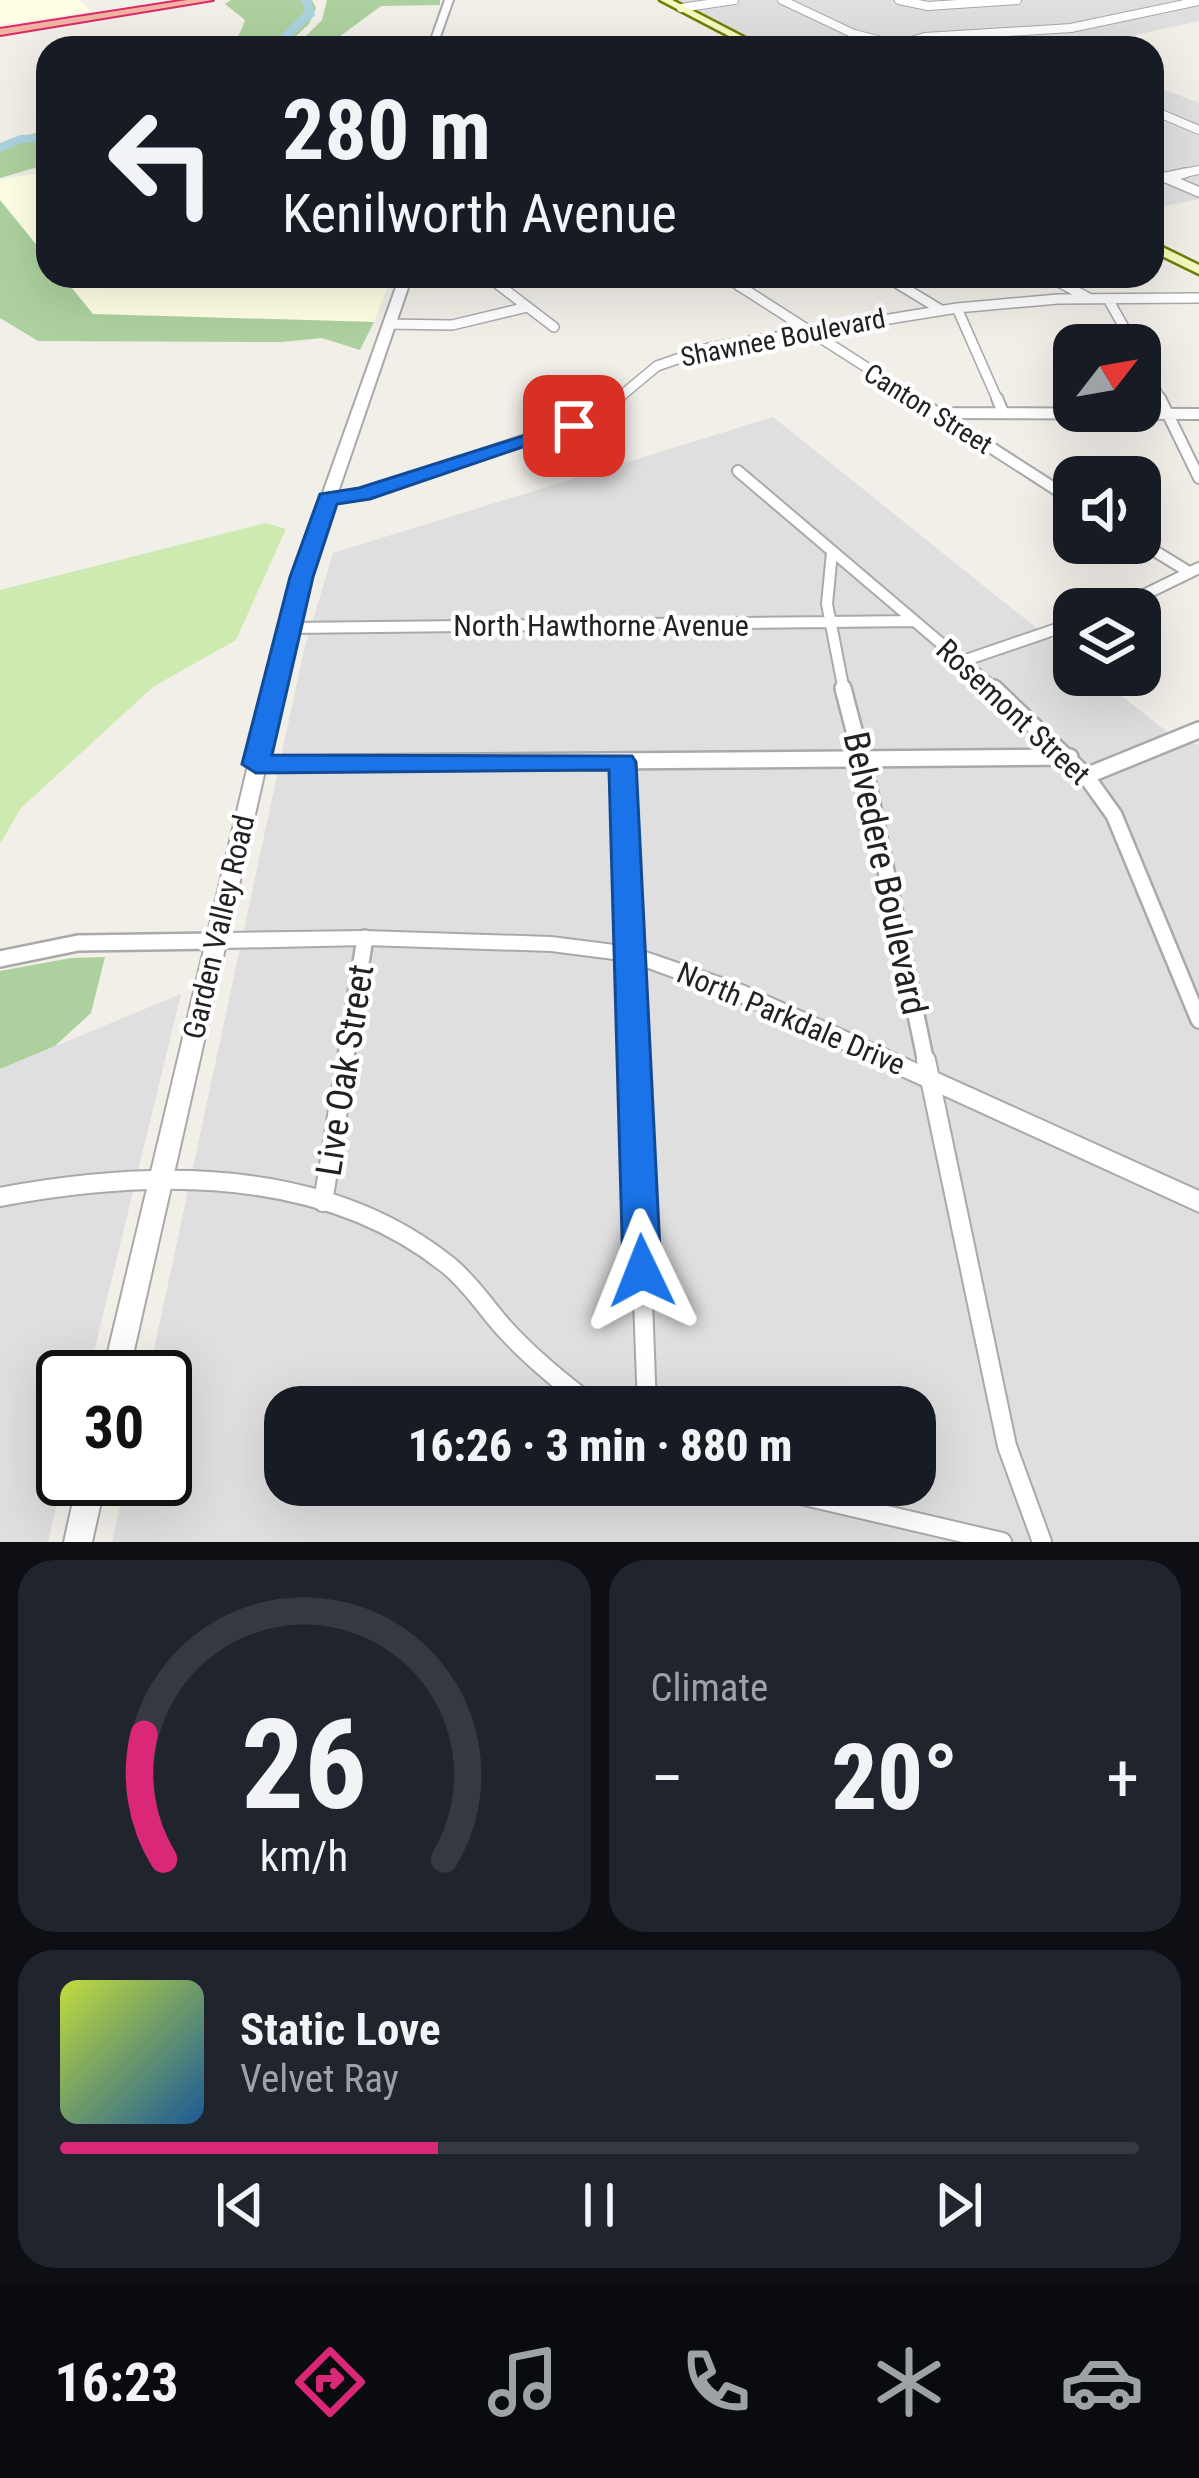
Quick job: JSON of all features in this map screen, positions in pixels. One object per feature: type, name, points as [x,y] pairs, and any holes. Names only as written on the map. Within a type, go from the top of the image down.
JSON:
[{"type":"highway","points":[[0,30],[194,0]]},
{"type":"highway","points":[[0,30],[208,0]]},
{"type":"main road","points":[[665,0],[736,36]]},
{"type":"main road","points":[[1164,253],[1199,270]]},
{"type":"street","points":[[436,36],[449,0]]},
{"type":"street","points":[[681,8],[734,0]]},
{"type":"street","points":[[782,0],[862,36]]},
{"type":"street","points":[[899,0],[928,6],[1017,0]]},
{"type":"street","points":[[947,36],[1071,28],[1199,2]]},
{"type":"street","points":[[1012,33],[1015,36]]},
{"type":"street","points":[[1164,115],[1199,130]]},
{"type":"street","points":[[1165,177],[1199,170]]},
{"type":"street","points":[[1165,177],[1199,193]]},
{"type":"street","name":"Garden Valley Road","points":[[121,1350],[289,628],[402,288]]},
{"type":"street","points":[[502,288],[554,327]]},
{"type":"street","name":"Canton Street","points":[[742,288],[1053,488]]},
{"type":"street","points":[[904,288],[940,310]]},
{"type":"street","points":[[1070,288],[1092,299]]},
{"type":"street","name":"Shawnee Boulevard","points":[[328,499],[362,494],[596,418],[657,366],[687,352],[802,329],[957,308],[1199,298]]},
{"type":"street","points":[[1108,299],[1122,324]]},
{"type":"street","points":[[388,324],[452,325],[527,307]]},
{"type":"street","points":[[957,308],[1002,410]]},
{"type":"street","points":[[1161,398],[1199,478]]},
{"type":"street","points":[[933,413],[1199,414]]},
{"type":"street","name":"Rosemont Street","points":[[738,471],[1086,776],[1114,815],[1132,852],[1199,1020]]},
{"type":"street","name":"Belvedere Boulevard","points":[[832,552],[827,566],[831,625],[1007,1446],[1042,1542]]},
{"type":"street","points":[[1161,553],[1194,570]]},
{"type":"street","points":[[1158,588],[1194,570]]},
{"type":"street","name":"North Hawthorne Avenue","points":[[289,628],[914,621]]},
{"type":"street","points":[[960,662],[1053,630]]},
{"type":"street","points":[[1086,776],[1199,730]]},
{"type":"street","points":[[256,764],[1070,758]]},
{"type":"street","points":[[622,762],[646,1386]]},
{"type":"street","name":"North Parkdale Drive","points":[[0,959],[78,943],[365,938],[550,944],[631,954],[739,992],[1199,1202]]},
{"type":"street","name":"Live Oak Street","points":[[323,1202],[365,938]]},
{"type":"street","points":[[0,1197],[160,1178],[206,1179],[323,1202],[414,1241],[451,1268],[541,1364],[568,1386]]},
{"type":"street","points":[[78,1542],[86,1506]]},
{"type":"street","points":[[848,1506],[1002,1542]]},
{"type":"shaded area","points":[[0,0],[78,0],[92,11],[0,25]]},
{"type":"shaded area","points":[[677,0],[1199,0],[1199,21],[1131,36],[748,36]]},
{"type":"shaded area","points":[[1164,90],[1199,103],[1199,199],[1164,206]]},
{"type":"shaded area","points":[[36,173],[36,244],[0,200],[0,180]]},
{"type":"shaded area","points":[[72,288],[387,288],[374,322],[93,314]]},
{"type":"shaded area","points":[[773,417],[1053,641],[1053,696],[1122,696],[1169,733],[1199,745],[1199,1542],[112,1542],[120,1506],[192,1506],[192,1350],[154,1350],[304,650],[333,553]]},
{"type":"shaded area","points":[[181,994],[95,1350],[36,1350],[36,1506],[57,1506],[48,1542],[0,1542],[0,1069]]},
{"type":"green space","points":[[231,0],[312,0],[316,8],[309,24],[296,36],[238,36],[245,20],[225,4]]},
{"type":"green space","points":[[327,0],[440,0],[440,5],[381,6],[340,36],[306,36],[322,20]]},
{"type":"green space","points":[[36,133],[36,168],[0,178],[0,144]]},
{"type":"green space","points":[[0,200],[36,244],[36,288],[72,288],[93,314],[374,322],[360,350],[322,338],[38,341],[0,318]]},
{"type":"green space","points":[[266,523],[286,529],[236,640],[153,687],[21,808],[0,844],[0,590]]},
{"type":"green space","points":[[105,957],[91,1013],[55,1046],[0,1069],[0,971]]},
{"type":"waterway","points":[[285,36],[311,13],[306,0]]},
{"type":"waterway","points":[[0,148],[36,138]]},
{"type":"route","points":[[574,426],[362,494],[328,499],[302,577],[256,764],[622,762],[642,1271]]}]
